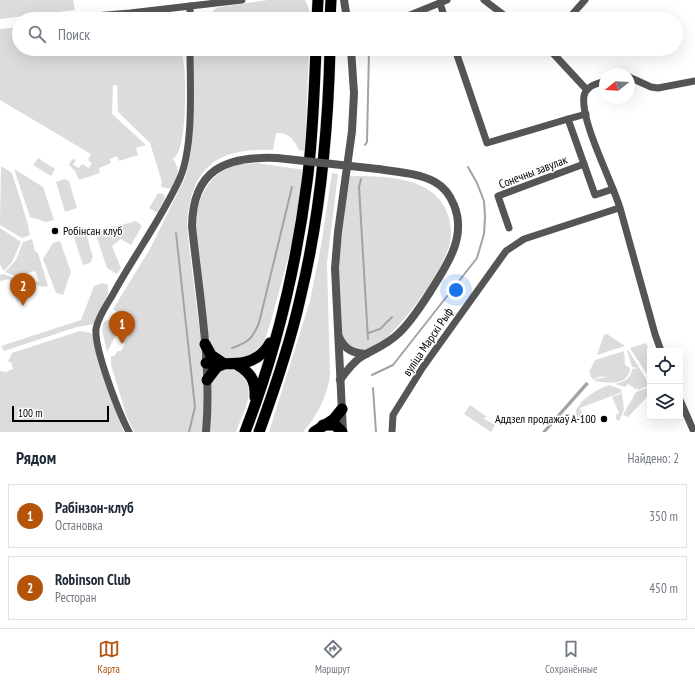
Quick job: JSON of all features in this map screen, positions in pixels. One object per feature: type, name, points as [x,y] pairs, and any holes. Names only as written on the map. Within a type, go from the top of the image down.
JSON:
[{"type":"highway","points":[[317,12],[318,0]]},
{"type":"highway","points":[[330,12],[331,0]]},
{"type":"highway","points":[[245,432],[254,408],[279,325],[290,276],[307,182],[312,129],[316,56]]},
{"type":"highway","points":[[259,432],[286,352],[311,249],[322,172],[330,56]]},
{"type":"highway","points":[[206,363],[246,363],[261,356],[266,350],[279,325]]},
{"type":"highway","points":[[205,344],[211,355],[224,364]]},
{"type":"highway","points":[[207,380],[217,367],[224,364]]},
{"type":"highway","points":[[236,364],[246,370],[254,382],[254,408]]},
{"type":"highway","points":[[314,432],[334,419],[342,409]]},
{"type":"highway","points":[[323,425],[335,425],[343,432]]},
{"type":"street","points":[[126,12],[242,0]]},
{"type":"street","points":[[344,0],[346,12]]},
{"type":"street","points":[[418,12],[447,0]]},
{"type":"street","points":[[484,0],[500,12]]},
{"type":"street","points":[[574,12],[585,0]]},
{"type":"street","points":[[440,3],[443,12]]},
{"type":"street","points":[[190,6],[190,12]]},
{"type":"street","points":[[129,432],[122,418],[104,365],[96,329],[101,315],[116,288],[171,196],[183,169],[189,123],[190,56]]},
{"type":"street","points":[[343,432],[337,333],[335,251],[354,108],[351,56]]},
{"type":"street","points":[[457,56],[488,144],[586,114]]},
{"type":"street","points":[[555,56],[587,90]]},
{"type":"street","points":[[635,80],[651,87],[658,88],[695,82]]},
{"type":"street","points":[[599,83],[592,85],[587,90],[584,102],[586,114],[596,147],[613,189],[660,348]]},
{"type":"street","points":[[568,119],[596,195],[613,189]]},
{"type":"street","points":[[206,432],[207,380],[205,344],[192,226],[196,200],[205,180],[219,166],[250,158],[277,158],[378,170],[423,177],[436,182],[450,197],[457,215],[459,230],[457,242],[449,262],[409,322],[392,340],[354,362],[340,380]]},
{"type":"street","name":"Сонечны завулак","points":[[509,228],[498,196],[584,164]]},
{"type":"street","name":"вуліца Марскі Рыф","points":[[392,432],[393,415],[423,367],[506,251],[524,239],[619,208]]},
{"type":"street","points":[[337,333],[341,342],[350,351],[366,354]]},
{"type":"street","points":[[339,356],[366,354]]},
{"type":"street","points":[[683,407],[694,432]]},
{"type":"shaded area","points":[[0,0],[73,0],[75,10],[58,12],[12,12],[12,18],[0,19]]},
{"type":"shaded area","points":[[268,0],[305,0],[309,12],[212,12],[220,7]]},
{"type":"shaded area","points":[[12,28],[12,56],[183,56],[185,73],[185,108],[183,134],[177,154],[173,159],[177,167],[178,174],[171,189],[161,187],[162,182],[150,143],[118,112],[117,85],[113,85],[112,114],[146,145],[136,148],[138,155],[119,161],[117,156],[110,159],[111,163],[99,168],[100,173],[79,180],[75,171],[69,165],[72,159],[76,160],[73,165],[79,168],[82,164],[89,168],[92,163],[88,160],[91,154],[0,100],[0,29]]},
{"type":"shaded area","points":[[193,56],[309,56],[305,151],[299,150],[293,140],[287,135],[276,133],[273,150],[236,152],[222,157],[210,165],[201,175],[194,189],[189,205],[187,225],[202,354],[204,406],[202,432],[134,432],[127,417],[111,365],[111,356],[114,356],[118,351],[121,351],[125,344],[120,340],[126,327],[121,315],[113,309],[150,249],[185,178],[191,152],[193,129]]},
{"type":"shaded area","points":[[38,158],[55,169],[51,176],[33,165]]},
{"type":"shaded area","points":[[257,163],[305,170],[291,247],[263,345],[251,359],[226,360],[209,346],[195,226],[196,217],[201,198],[210,182],[216,176],[224,170],[236,165]]},
{"type":"shaded area","points":[[1,166],[12,173],[27,221],[30,235],[22,238],[0,225]]},
{"type":"shaded area","points":[[14,169],[43,187],[54,220],[46,222],[30,217]]},
{"type":"shaded area","points":[[332,173],[338,174],[327,263],[329,382],[321,405],[303,432],[269,432],[310,301],[321,246]]},
{"type":"shaded area","points":[[350,176],[399,179],[409,181],[427,189],[439,199],[443,205],[447,212],[451,227],[450,242],[446,254],[430,284],[419,300],[384,340],[374,347],[359,351],[354,350],[345,342],[342,334],[338,275],[342,230]]},
{"type":"shaded area","points":[[65,179],[69,181],[77,208],[65,212],[56,182]]},
{"type":"shaded area","points":[[158,193],[163,194],[165,198],[157,213],[149,208]]},
{"type":"shaded area","points":[[136,221],[142,226],[131,245],[121,239],[112,246],[121,268],[117,274],[107,268],[95,232]]},
{"type":"shaded area","points":[[84,227],[93,257],[90,263],[83,265],[72,231]]},
{"type":"shaded area","points":[[0,228],[21,242],[12,262],[4,271],[0,265]]},
{"type":"shaded area","points":[[32,239],[48,286],[43,287],[37,285],[36,282],[39,281],[35,271],[16,277],[5,272],[16,260],[23,242]]},
{"type":"shaded area","points":[[60,241],[71,272],[63,295],[56,293],[43,259],[53,243]]},
{"type":"shaded area","points":[[3,274],[17,279],[25,300],[17,302],[9,279],[0,281],[0,275]]},
{"type":"shaded area","points":[[102,283],[108,285],[108,294],[94,324],[77,327],[4,351],[1,346],[81,320],[94,286]]},
{"type":"shaded area","points":[[111,320],[116,325],[116,335],[107,352],[102,330],[104,322]]},
{"type":"shaded area","points":[[80,331],[91,333],[92,335],[99,366],[124,432],[0,432],[0,371],[6,372],[13,369],[11,362],[8,362],[12,353]]},
{"type":"shaded area","points":[[607,334],[625,346],[597,355],[604,335]]},
{"type":"shaded area","points":[[646,343],[648,348],[647,348],[647,374],[630,348]]},
{"type":"shaded area","points":[[627,350],[628,350],[647,380],[647,386],[638,390],[638,385],[637,390],[628,384],[625,387],[615,384],[627,379],[632,369],[639,368],[632,367]]},
{"type":"shaded area","points":[[624,351],[625,365],[630,368],[629,374],[626,378],[622,381],[611,383],[594,381],[607,377],[603,376],[594,380],[590,376],[591,374],[589,372],[595,360]]},
{"type":"shaded area","points":[[227,369],[237,370],[245,378],[249,391],[246,405],[236,432],[209,432],[211,382],[218,373]]},
{"type":"shaded area","points":[[586,382],[589,384],[546,432],[542,432]]},
{"type":"shaded area","points":[[609,385],[621,389],[622,392],[580,408],[583,417],[577,420],[576,410],[582,401],[594,392]]},
{"type":"shaded area","points":[[647,388],[647,397],[628,417],[623,415],[636,392]]},
{"type":"shaded area","points":[[622,393],[624,410],[619,421],[616,419],[616,415],[619,413],[612,397]]},
{"type":"shaded area","points":[[470,405],[487,417],[483,418],[495,425],[491,432],[464,414]]},
{"type":"waterway","points":[[365,145],[367,142],[369,56]]},
{"type":"waterway","points":[[372,375],[393,365],[477,258],[484,234],[484,201],[477,183],[468,167]]},
{"type":"waterway","points":[[361,179],[359,187],[368,339]]},
{"type":"waterway","points":[[232,348],[246,342],[252,336],[259,323],[292,187]]},
{"type":"waterway","points":[[176,233],[195,407],[189,432]]},
{"type":"waterway","points":[[368,333],[380,329],[392,317]]},
{"type":"waterway","points":[[373,388],[376,432]]},
{"type":"place","name":"Робінсан клуб","points":[[55,231]]},
{"type":"place","name":"Robinson Club","points":[[23,306]]},
{"type":"place","name":"Рабінзон-клуб","points":[[122,344]]},
{"type":"place","name":"Аддзел продажаў А-100","points":[[604,419]]}]
